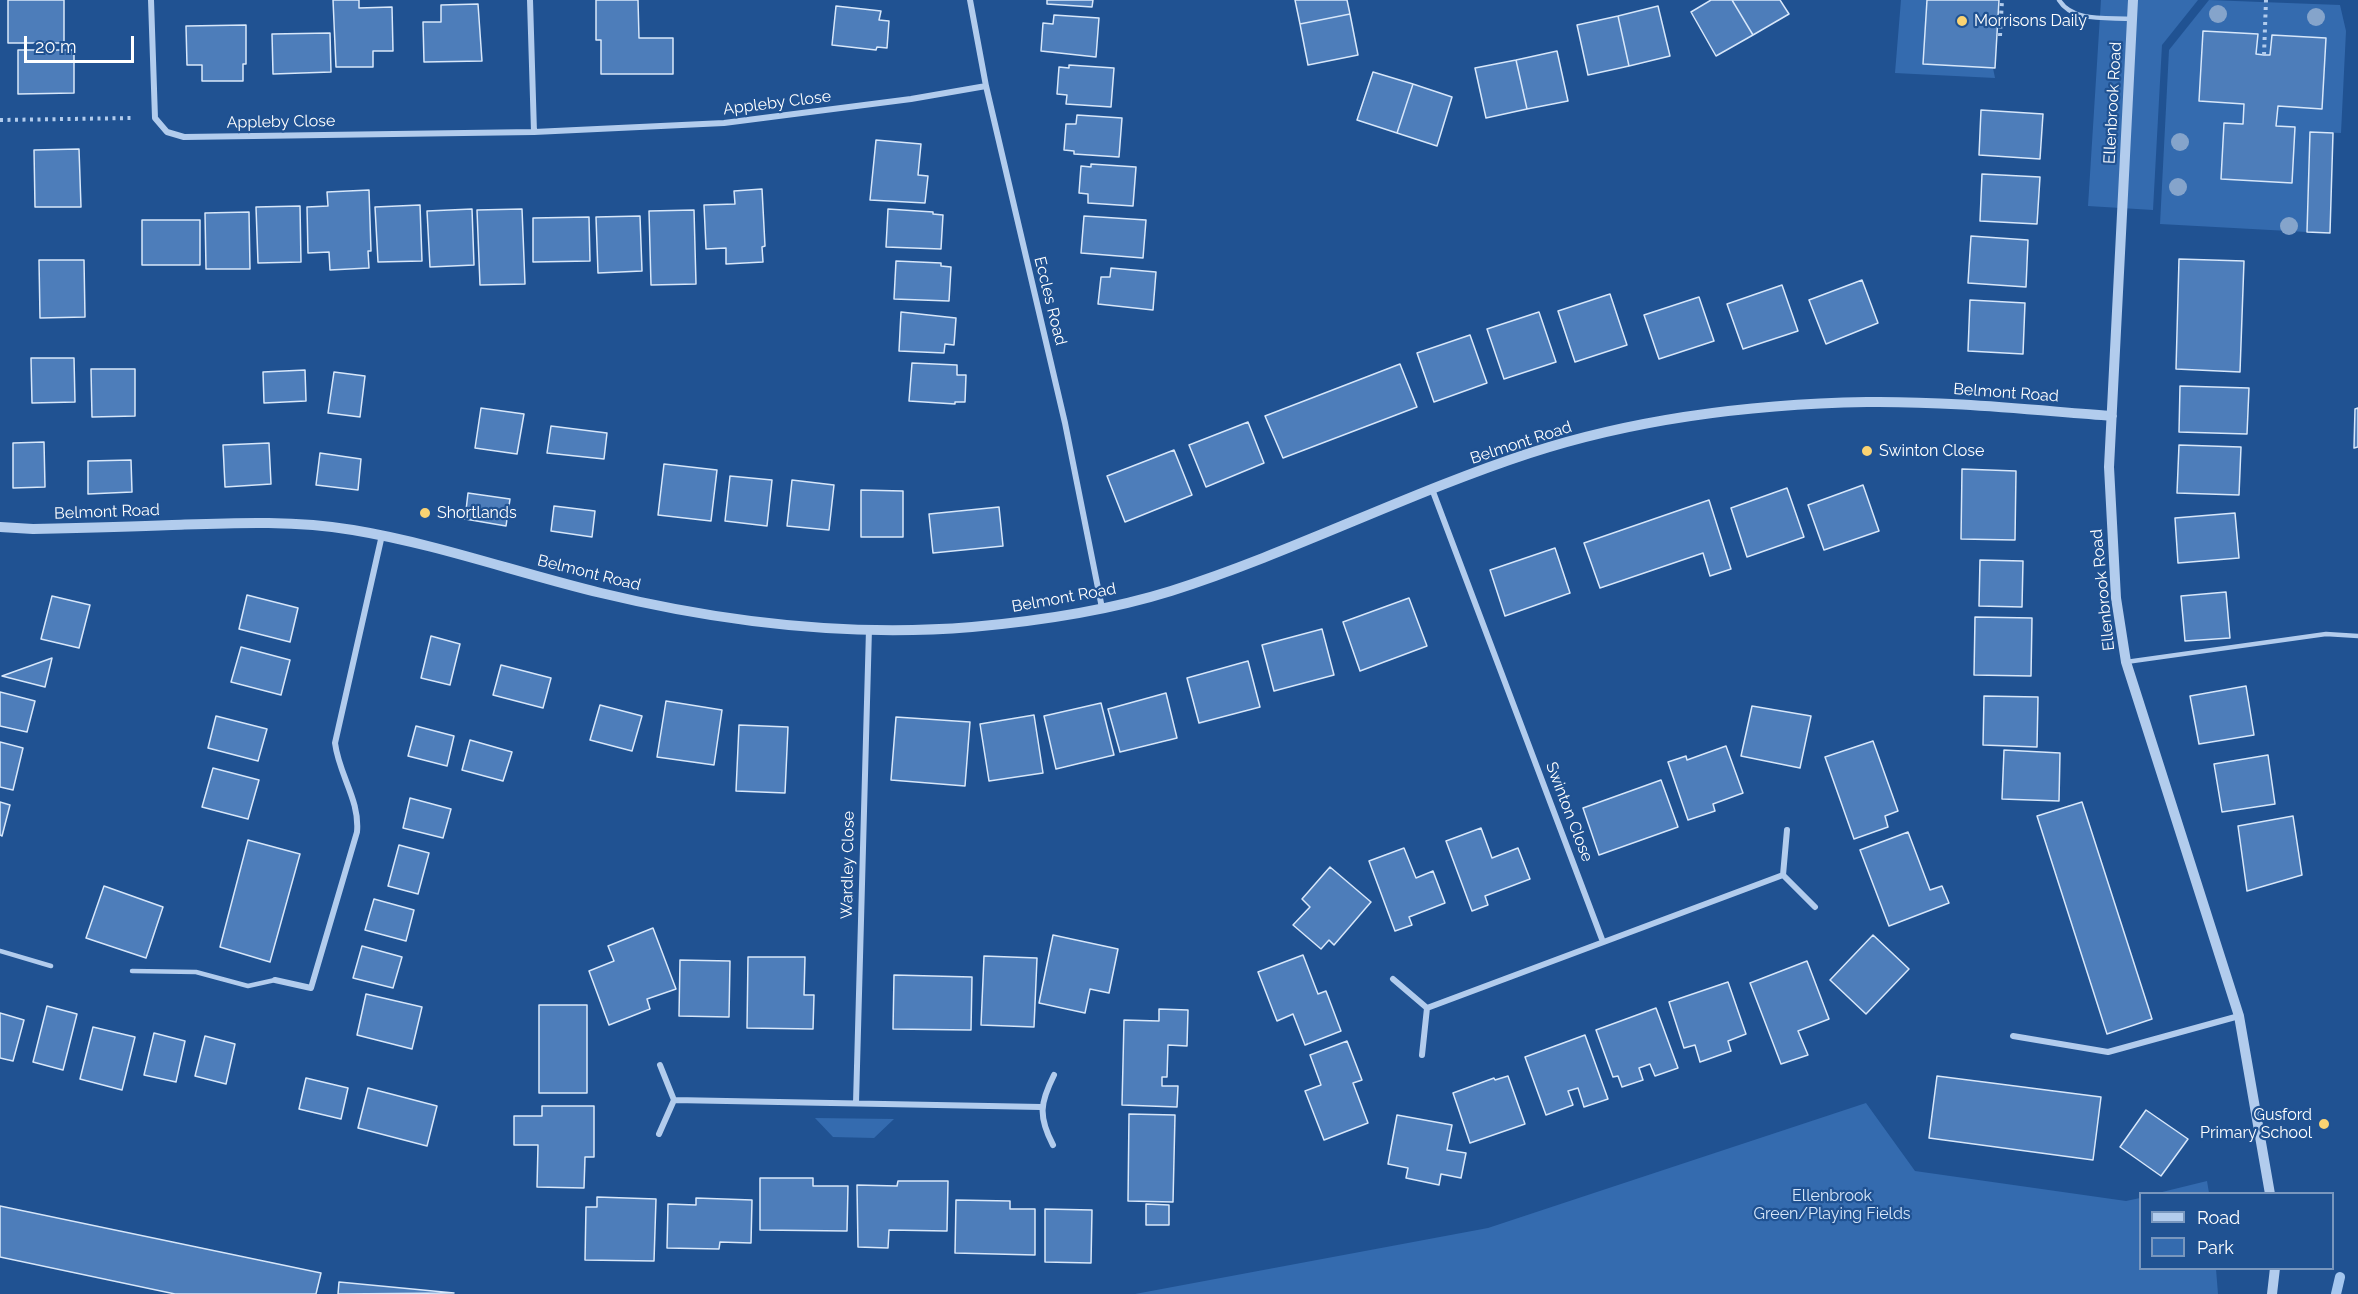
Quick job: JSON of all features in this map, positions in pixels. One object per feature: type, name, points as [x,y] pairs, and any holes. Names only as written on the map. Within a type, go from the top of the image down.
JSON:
[{"type":"street","points":[[151,0],[155,118]]},
{"type":"street","points":[[530,0],[534,132]]},
{"type":"street","name":"Eccles Road","points":[[970,0],[986,86],[1065,423],[1102,609]]},
{"type":"street","name":"Ellenbrook Road","points":[[2133,0],[2109,504],[2116,598],[2126,662],[2239,1016],[2270,1192]]},
{"type":"street","name":"Appleby Close","points":[[155,118],[167,132],[184,137],[534,132],[724,123],[911,99],[986,86]]},
{"type":"street","name":"Belmont Road","points":[[0,527],[33,529],[272,522],[325,526],[381,535],[641,602],[772,623],[869,628],[966,628],[1043,620],[1102,609],[1171,591],[1432,489],[1569,442],[1669,421],[1734,411],[1870,402],[1983,406],[2112,416]]},
{"type":"street","name":"Swinton Close","points":[[1432,489],[1603,942]]},
{"type":"street","points":[[275,980],[311,988],[357,832],[356,801],[338,763],[335,743],[381,535]]},
{"type":"street","name":"Wardley Close","points":[[856,1103],[869,628]]},
{"type":"street","points":[[1783,875],[1787,830]]},
{"type":"street","points":[[1427,1008],[1783,875]]},
{"type":"street","points":[[1783,875],[1815,907]]},
{"type":"street","points":[[1393,979],[1427,1008]]},
{"type":"street","points":[[1422,1055],[1427,1008]]},
{"type":"street","points":[[2013,1036],[2108,1052],[2239,1016]]},
{"type":"street","points":[[659,1134],[674,1100],[660,1065]]},
{"type":"street","points":[[1053,1145],[1044,1123],[1041,1107],[1054,1075]]},
{"type":"street","points":[[674,1100],[1041,1107]]},
{"type":"street","points":[[2272,1294],[2275,1270]]},
{"type":"lane","points":[[2059,0],[2065,8],[2083,16],[2132,19]]},
{"type":"lane","points":[[2126,662],[2326,634],[2358,636]]},
{"type":"lane","points":[[0,951],[51,966]]},
{"type":"lane","points":[[132,970],[196,972],[248,986],[275,980]]},
{"type":"path","points":[[2000,36],[2002,0]]},
{"type":"path","points":[[2264,55],[2266,0]]},
{"type":"path","points":[[0,120],[155,118]]},
{"type":"green space","points":[[1901,0],[1927,0],[1924,64],[1993,68],[1995,78],[1895,73]]},
{"type":"green space","points":[[2101,0],[2198,0],[2162,45],[2153,210],[2088,206]]},
{"type":"green space","points":[[2209,0],[2340,5],[2346,31],[2341,133],[2310,132],[2307,232],[2160,224],[2169,50]]},
{"type":"green space","name":"Ellenbrook Green/Playing Fields","points":[[1866,1103],[1915,1171],[2126,1201],[2139,1198],[2139,1270],[2216,1270],[2218,1294],[1135,1294],[1488,1228]]},
{"type":"green space","points":[[815,1118],[894,1119],[874,1138],[833,1137]]},
{"type":"green space","points":[[2207,1181],[2209,1192],[2162,1192]]},
{"type":"building","points":[[8,0],[64,0],[64,43],[8,43]]},
{"type":"building","points":[[333,0],[359,0],[359,8],[392,7],[393,51],[373,51],[373,67],[336,67]]},
{"type":"building","points":[[596,0],[638,0],[639,38],[673,38],[673,74],[601,74],[601,40],[596,40]]},
{"type":"building","points":[[1047,0],[1093,0],[1092,7],[1047,4]]},
{"type":"building","points":[[1295,0],[1347,0],[1350,14],[1300,24]]},
{"type":"building","points":[[1711,0],[1732,0],[1753,35],[1716,56],[1691,12]]},
{"type":"building","points":[[1732,0],[1780,0],[1789,14],[1753,35]]},
{"type":"building","name":"Morrisons Daily","points":[[1927,0],[1999,0],[1995,68],[1923,64]]},
{"type":"building","points":[[478,4],[482,61],[424,62],[423,22],[441,22],[441,5]]},
{"type":"building","points":[[836,6],[881,11],[879,20],[889,21],[887,48],[877,47],[876,50],[832,45]]},
{"type":"building","points":[[1658,6],[1670,56],[1629,66],[1618,16]]},
{"type":"building","points":[[1350,14],[1358,55],[1308,65],[1300,24]]},
{"type":"building","points":[[1054,15],[1099,18],[1096,57],[1041,51],[1043,23],[1053,24]]},
{"type":"building","points":[[1618,16],[1629,66],[1588,75],[1577,25]]},
{"type":"building","points":[[246,25],[246,64],[243,64],[243,81],[202,81],[202,65],[187,65],[186,26]]},
{"type":"building","points":[[2203,31],[2258,34],[2256,54],[2264,55],[2270,55],[2272,35],[2326,38],[2322,109],[2278,106],[2276,126],[2295,127],[2292,183],[2221,179],[2224,123],[2243,124],[2244,104],[2199,101]]},
{"type":"building","points":[[330,33],[331,72],[273,74],[272,34]]},
{"type":"building","points":[[18,50],[74,50],[74,93],[18,94]]},
{"type":"building","points":[[1557,51],[1568,101],[1527,109],[1516,60]]},
{"type":"building","points":[[1516,60],[1527,109],[1486,118],[1475,68]]},
{"type":"building","points":[[1069,65],[1114,68],[1111,107],[1066,104],[1067,95],[1057,94],[1059,67],[1069,68]]},
{"type":"building","points":[[1373,72],[1413,84],[1397,133],[1357,120]]},
{"type":"building","points":[[1413,84],[1452,97],[1437,146],[1397,133]]},
{"type":"building","points":[[1981,110],[2043,114],[2040,159],[1979,155]]},
{"type":"building","points":[[1077,115],[1122,118],[1119,157],[1074,154],[1074,151],[1064,150],[1066,124],[1076,124]]},
{"type":"building","points":[[2310,132],[2333,133],[2330,233],[2307,232]]},
{"type":"building","points":[[876,140],[921,144],[918,175],[928,176],[925,203],[870,200]]},
{"type":"building","points":[[79,149],[81,207],[35,207],[34,150]]},
{"type":"building","points":[[1091,164],[1136,167],[1133,206],[1088,203],[1088,194],[1079,193],[1081,166],[1091,167]]},
{"type":"building","points":[[1982,174],[2040,177],[2037,224],[1980,221]]},
{"type":"building","points":[[762,189],[765,246],[762,247],[763,262],[726,264],[726,248],[706,249],[704,205],[735,204],[734,191]]},
{"type":"building","points":[[369,190],[371,251],[368,251],[369,268],[330,270],[329,252],[308,253],[307,207],[328,206],[327,192]]},
{"type":"building","points":[[420,205],[422,261],[378,262],[375,207]]},
{"type":"building","points":[[300,206],[301,262],[258,263],[256,207]]},
{"type":"building","points":[[472,209],[474,265],[430,267],[427,211]]},
{"type":"building","points":[[522,209],[525,284],[480,285],[477,210]]},
{"type":"building","points":[[888,209],[933,212],[933,214],[943,215],[941,249],[886,247]]},
{"type":"building","points":[[694,210],[696,284],[651,285],[649,211]]},
{"type":"building","points":[[249,212],[250,269],[206,269],[205,213]]},
{"type":"building","points":[[640,216],[642,271],[598,273],[596,217]]},
{"type":"building","points":[[1084,216],[1146,220],[1143,258],[1081,253]]},
{"type":"building","points":[[589,217],[590,261],[533,262],[533,218]]},
{"type":"building","points":[[142,220],[200,220],[200,265],[142,265]]},
{"type":"building","points":[[1971,236],[2028,240],[2026,287],[1968,283]]},
{"type":"building","points":[[2179,259],[2244,261],[2240,372],[2176,369]]},
{"type":"building","points":[[39,260],[84,260],[85,317],[40,318]]},
{"type":"building","points":[[896,261],[941,263],[941,266],[951,267],[949,301],[894,299]]},
{"type":"building","points":[[1111,268],[1156,272],[1153,310],[1098,304],[1101,277],[1110,277]]},
{"type":"building","points":[[1862,280],[1878,323],[1826,344],[1809,300]]},
{"type":"building","points":[[1782,285],[1798,331],[1743,349],[1727,304]]},
{"type":"building","points":[[1610,294],[1627,345],[1575,362],[1558,311]]},
{"type":"building","points":[[1699,297],[1714,341],[1659,359],[1644,315]]},
{"type":"building","points":[[1970,300],[2025,303],[2023,354],[1968,351]]},
{"type":"building","points":[[901,312],[956,318],[954,345],[945,344],[944,353],[899,351]]},
{"type":"building","points":[[1539,312],[1556,362],[1504,379],[1487,329]]},
{"type":"building","points":[[1470,335],[1487,383],[1434,402],[1417,353]]},
{"type":"building","points":[[31,358],[74,358],[75,402],[32,403]]},
{"type":"building","points":[[912,363],[957,365],[957,375],[966,375],[965,402],[955,402],[955,404],[909,401]]},
{"type":"building","points":[[1400,364],[1417,407],[1283,458],[1265,416]]},
{"type":"building","points":[[91,369],[135,369],[135,416],[92,417]]},
{"type":"building","points":[[305,370],[306,401],[264,403],[263,372]]},
{"type":"building","points":[[334,372],[365,376],[360,417],[328,413]]},
{"type":"building","points":[[2180,386],[2249,388],[2247,434],[2179,432]]},
{"type":"building","points":[[481,408],[524,414],[517,454],[475,448]]},
{"type":"building","points":[[2358,408],[2358,447],[2354,448],[2355,409]]},
{"type":"building","points":[[1248,422],[1264,463],[1206,487],[1189,445]]},
{"type":"building","points":[[551,426],[607,433],[604,459],[547,453]]},
{"type":"building","points":[[44,442],[45,487],[13,488],[13,443]]},
{"type":"building","points":[[269,443],[271,484],[225,487],[223,445]]},
{"type":"building","points":[[2179,445],[2241,447],[2239,495],[2177,493]]},
{"type":"building","points":[[1174,450],[1192,495],[1125,522],[1107,476]]},
{"type":"building","points":[[320,453],[361,459],[358,490],[316,485]]},
{"type":"building","points":[[131,460],[132,492],[88,494],[88,461]]},
{"type":"building","points":[[664,464],[717,470],[711,521],[658,515]]},
{"type":"building","points":[[1962,469],[2016,471],[2015,540],[1961,539]]},
{"type":"building","points":[[730,476],[772,480],[767,526],[725,521]]},
{"type":"building","points":[[792,480],[834,485],[829,530],[787,526]]},
{"type":"building","points":[[1863,485],[1879,531],[1824,550],[1808,505]]},
{"type":"building","points":[[1787,488],[1804,537],[1747,557],[1731,508]]},
{"type":"building","points":[[861,490],[903,491],[903,537],[861,537]]},
{"type":"building","points":[[468,493],[510,499],[506,526],[465,519]]},
{"type":"building","points":[[1709,500],[1731,569],[1710,576],[1703,553],[1600,588],[1584,543]]},
{"type":"building","points":[[554,506],[595,511],[592,537],[551,531]]},
{"type":"building","points":[[999,507],[1003,546],[933,553],[929,514]]},
{"type":"building","points":[[2235,513],[2239,558],[2178,563],[2175,518]]},
{"type":"building","points":[[1555,548],[1570,593],[1505,616],[1490,570]]},
{"type":"building","points":[[1980,560],[2023,561],[2022,607],[1979,606]]},
{"type":"building","points":[[2226,592],[2230,638],[2185,641],[2181,596]]},
{"type":"building","points":[[247,595],[298,608],[290,642],[239,629]]},
{"type":"building","points":[[52,596],[90,605],[79,648],[41,639]]},
{"type":"building","points":[[1409,598],[1427,646],[1360,671],[1343,622]]},
{"type":"building","points":[[1975,617],[2032,618],[2031,676],[1974,675]]},
{"type":"building","points":[[1322,629],[1334,675],[1274,691],[1262,645]]},
{"type":"building","points":[[431,636],[460,644],[450,685],[421,678]]},
{"type":"building","points":[[241,647],[290,660],[281,695],[231,682]]},
{"type":"building","points":[[52,658],[45,687],[2,676]]},
{"type":"building","points":[[1248,661],[1260,707],[1199,723],[1187,678]]},
{"type":"building","points":[[501,665],[551,678],[543,708],[493,695]]},
{"type":"building","points":[[2246,686],[2254,735],[2199,744],[2190,696]]},
{"type":"building","points":[[0,692],[35,701],[27,732],[0,726]]},
{"type":"building","points":[[1166,693],[1177,738],[1120,752],[1108,709]]},
{"type":"building","points":[[1984,696],[2038,697],[2037,747],[1983,745]]},
{"type":"building","points":[[666,701],[722,710],[714,765],[657,757]]},
{"type":"building","points":[[1101,703],[1114,755],[1056,769],[1044,716]]},
{"type":"building","points":[[600,705],[642,716],[632,751],[590,740]]},
{"type":"building","points":[[1752,706],[1811,716],[1800,768],[1741,756]]},
{"type":"building","points":[[1034,715],[1043,773],[989,781],[980,724]]},
{"type":"building","points":[[216,716],[267,729],[258,761],[208,748]]},
{"type":"building","points":[[896,717],[970,722],[965,786],[891,780]]},
{"type":"building","points":[[739,725],[788,727],[785,793],[736,791]]},
{"type":"building","points":[[416,726],[454,736],[447,766],[408,756]]},
{"type":"building","points":[[470,740],[512,752],[503,781],[462,770]]},
{"type":"building","points":[[1873,741],[1898,811],[1885,816],[1888,827],[1854,839],[1825,757]]},
{"type":"building","points":[[0,742],[23,748],[13,790],[0,787]]},
{"type":"building","points":[[1726,746],[1743,793],[1713,804],[1715,811],[1688,820],[1668,762],[1686,756],[1687,760]]},
{"type":"building","points":[[2004,750],[2060,753],[2059,801],[2002,799]]},
{"type":"building","points":[[2268,755],[2275,804],[2222,812],[2214,764]]},
{"type":"building","points":[[213,768],[259,780],[248,819],[202,807]]},
{"type":"building","points":[[1661,780],[1678,827],[1599,855],[1583,808]]},
{"type":"building","points":[[410,798],[451,809],[443,838],[403,828]]},
{"type":"building","points":[[0,802],[10,805],[2,836],[0,835]]},
{"type":"building","points":[[2082,802],[2152,1019],[2107,1034],[2037,816]]},
{"type":"building","points":[[2293,816],[2302,875],[2247,891],[2238,826]]},
{"type":"building","points":[[1481,828],[1492,858],[1518,848],[1530,879],[1485,896],[1488,905],[1472,911],[1446,841]]},
{"type":"building","points":[[1908,832],[1930,890],[1942,886],[1949,903],[1889,926],[1860,850]]},
{"type":"building","points":[[248,840],[300,854],[270,962],[220,947]]},
{"type":"building","points":[[399,845],[429,853],[418,894],[388,886]]},
{"type":"building","points":[[1404,848],[1416,878],[1433,871],[1445,903],[1409,917],[1412,925],[1395,931],[1369,861]]},
{"type":"building","points":[[1330,867],[1371,902],[1334,945],[1329,940],[1321,949],[1293,925],[1310,907],[1302,899]]},
{"type":"building","points":[[104,886],[163,907],[146,958],[86,938]]},
{"type":"building","points":[[374,899],[414,910],[406,941],[365,930]]},
{"type":"building","points":[[653,928],[676,989],[647,999],[650,1009],[609,1025],[589,971],[614,961],[608,946]]},
{"type":"building","points":[[1053,935],[1118,949],[1109,993],[1090,989],[1085,1013],[1039,1003]]},
{"type":"building","points":[[1873,935],[1909,969],[1866,1014],[1830,980]]},
{"type":"building","points":[[362,946],[402,957],[393,988],[353,978]]},
{"type":"building","points":[[1303,955],[1318,994],[1326,991],[1341,1031],[1305,1045],[1293,1014],[1277,1021],[1258,972]]},
{"type":"building","points":[[984,956],[1037,958],[1034,1027],[981,1025]]},
{"type":"building","points":[[748,957],[805,957],[804,995],[814,995],[813,1029],[747,1028]]},
{"type":"building","points":[[680,960],[730,961],[729,1017],[679,1016]]},
{"type":"building","points":[[1807,961],[1829,1019],[1798,1031],[1808,1055],[1781,1064],[1750,983]]},
{"type":"building","points":[[894,975],[972,977],[971,1030],[893,1029]]},
{"type":"building","points":[[1728,982],[1746,1034],[1728,1041],[1731,1051],[1700,1062],[1695,1045],[1684,1048],[1669,1002]]},
{"type":"building","points":[[366,994],[422,1007],[412,1049],[357,1035]]},
{"type":"building","points":[[539,1005],[587,1005],[587,1093],[539,1093]]},
{"type":"building","points":[[47,1006],[77,1014],[63,1070],[33,1062]]},
{"type":"building","points":[[1656,1008],[1678,1068],[1655,1076],[1650,1064],[1639,1068],[1643,1080],[1622,1087],[1618,1076],[1613,1077],[1596,1030]]},
{"type":"building","points":[[1159,1009],[1188,1010],[1187,1046],[1168,1045],[1167,1077],[1162,1077],[1162,1086],[1178,1086],[1177,1107],[1122,1105],[1124,1020],[1159,1021]]},
{"type":"building","points":[[0,1013],[24,1020],[13,1061],[0,1058]]},
{"type":"building","points":[[93,1027],[135,1037],[122,1090],[80,1079]]},
{"type":"building","points":[[154,1033],[185,1041],[176,1082],[144,1075]]},
{"type":"building","points":[[1585,1035],[1608,1099],[1584,1107],[1578,1088],[1568,1091],[1573,1105],[1546,1115],[1525,1057]]},
{"type":"building","points":[[205,1036],[235,1044],[226,1084],[195,1076]]},
{"type":"building","points":[[1347,1041],[1362,1080],[1353,1083],[1368,1123],[1324,1140],[1305,1091],[1321,1085],[1310,1055]]},
{"type":"building","points":[[1508,1076],[1525,1124],[1470,1143],[1453,1093],[1494,1078],[1495,1080]]},
{"type":"building","points":[[1937,1076],[2101,1097],[2093,1160],[1929,1138]]},
{"type":"building","points":[[306,1078],[348,1088],[341,1119],[299,1109]]},
{"type":"building","points":[[368,1088],[437,1106],[427,1146],[358,1128]]},
{"type":"building","points":[[542,1106],[594,1106],[594,1157],[585,1157],[584,1188],[537,1187],[538,1145],[514,1145],[514,1116],[542,1116]]},
{"type":"building","points":[[2146,1110],[2188,1139],[2161,1176],[2120,1147]]},
{"type":"building","points":[[1129,1114],[1175,1115],[1173,1202],[1128,1201]]},
{"type":"building","points":[[1397,1115],[1452,1125],[1447,1150],[1466,1153],[1461,1178],[1441,1174],[1439,1185],[1406,1178],[1408,1168],[1388,1164]]},
{"type":"building","points":[[760,1178],[813,1178],[813,1186],[848,1186],[847,1231],[760,1230]]},
{"type":"building","points":[[898,1181],[948,1181],[947,1231],[889,1230],[888,1248],[858,1247],[857,1185],[897,1186]]},
{"type":"building","points":[[597,1197],[656,1199],[654,1261],[585,1260],[586,1207],[597,1207]]},
{"type":"building","points":[[696,1198],[752,1200],[751,1243],[720,1242],[719,1249],[667,1248],[668,1204],[696,1205]]},
{"type":"building","points":[[956,1200],[1010,1201],[1010,1209],[1035,1209],[1035,1255],[955,1253]]},
{"type":"building","points":[[1146,1204],[1169,1205],[1169,1225],[1146,1225]]},
{"type":"building","points":[[0,1206],[321,1273],[316,1294],[175,1294],[0,1257]]},
{"type":"building","points":[[1045,1209],[1092,1210],[1091,1263],[1045,1262]]},
{"type":"building","points":[[339,1282],[454,1293],[338,1294]]},
{"type":"waterway","points":[[2336,1294],[2340,1277]]},
{"type":"place","name":"Morrisons Daily","points":[[1962,21]]},
{"type":"place","name":"Swinton Close","points":[[1867,451]]},
{"type":"place","name":"Shortlands","points":[[425,513]]},
{"type":"place","name":"Gusford Primary School","points":[[2324,1124]]}]
